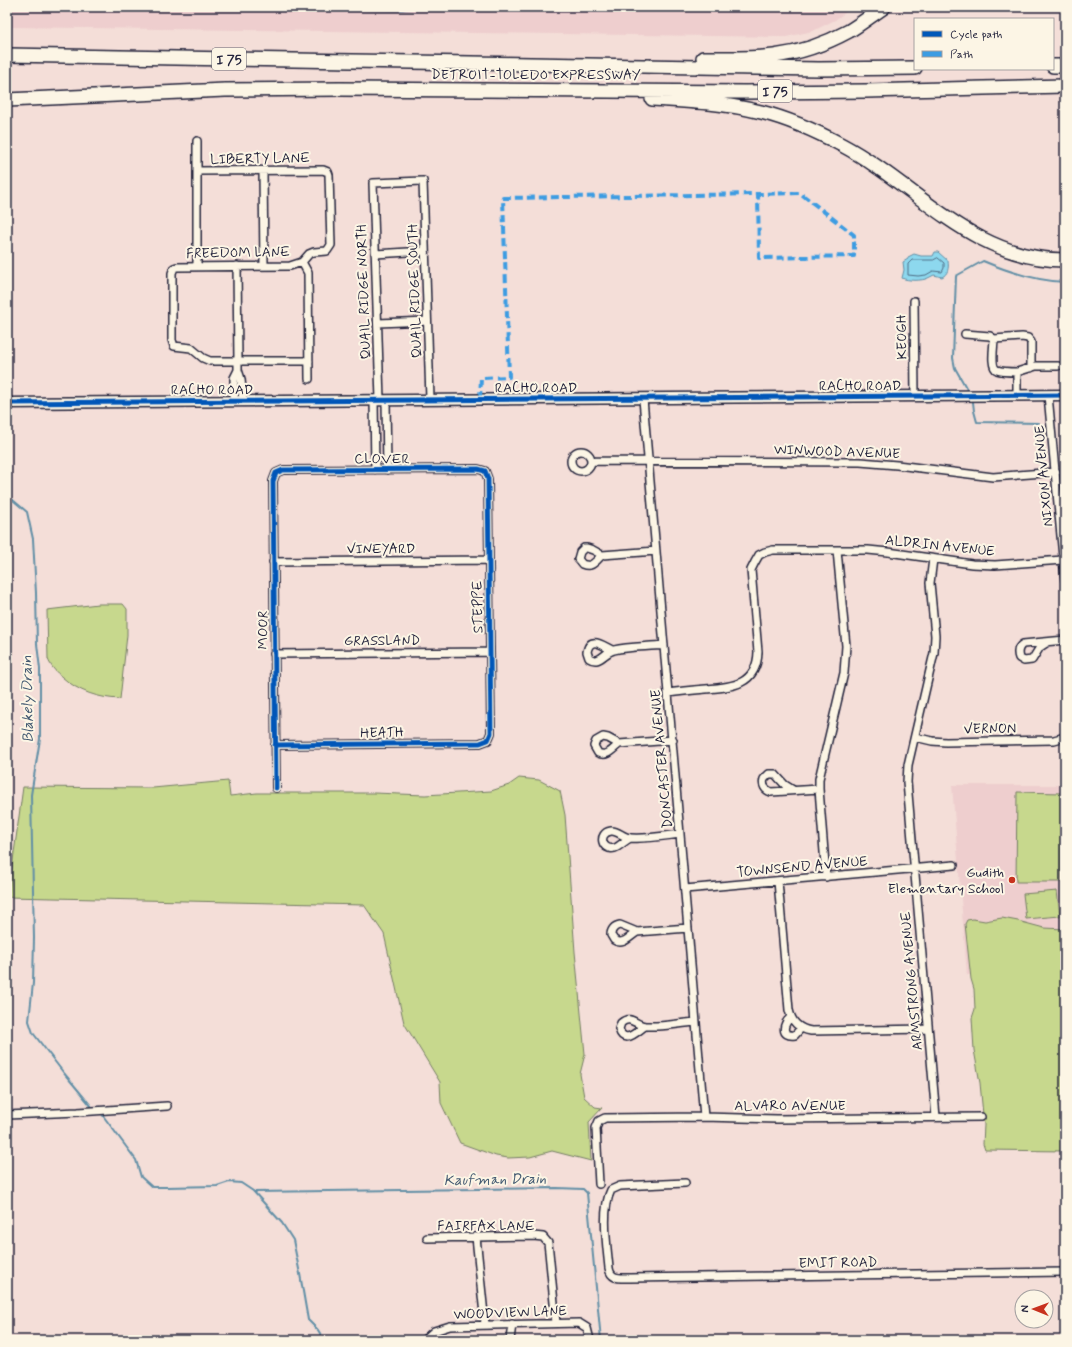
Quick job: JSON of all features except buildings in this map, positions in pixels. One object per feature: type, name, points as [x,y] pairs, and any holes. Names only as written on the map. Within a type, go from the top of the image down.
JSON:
[{"type":"highway","points":[[509,64],[576,59],[742,58],[774,56],[796,51],[833,39],[850,31],[884,7]]},
{"type":"highway","name":"DETROIT-TOLEDO EXPRESSWAY","points":[[7,55],[819,69],[914,68]]},
{"type":"highway","points":[[1054,66],[1065,66]]},
{"type":"highway","name":"DETROIT-TOLEDO EXPRESSWAY","points":[[7,100],[225,90],[866,91],[1065,86]]},
{"type":"highway","points":[[485,90],[554,96],[611,97],[706,103],[761,112],[791,121],[843,145],[909,189],[962,228],[980,238],[998,246],[1022,253],[1065,260]]},
{"type":"street","points":[[197,141],[197,267]]},
{"type":"street","name":"LIBERTY LANE","points":[[197,171],[323,170],[328,172],[330,178],[331,245]]},
{"type":"street","points":[[263,171],[264,266]]},
{"type":"street","name":"QUAIL RIDGE NORTH","points":[[380,400],[376,254],[372,183],[423,182]]},
{"type":"street","name":"QUAIL RIDGE SOUTH","points":[[423,182],[430,399]]},
{"type":"street","name":"FREEDOM LANE","points":[[238,362],[205,360],[192,348],[174,346],[172,340],[172,273],[174,268],[290,266],[302,262],[308,254],[327,251],[331,245]]},
{"type":"street","points":[[376,254],[425,251]]},
{"type":"street","points":[[302,262],[308,273],[309,379]]},
{"type":"street","points":[[237,266],[238,370],[234,378],[238,401]]},
{"type":"street","name":"KEOGH","points":[[914,301],[915,396]]},
{"type":"street","points":[[378,324],[427,321]]},
{"type":"street","points":[[965,334],[990,336],[994,339],[1028,338],[1031,342],[1031,368]]},
{"type":"street","points":[[994,339],[993,364],[995,369],[998,371],[1017,372],[1036,366],[1058,366]]},
{"type":"street","points":[[238,362],[309,361]]},
{"type":"street","points":[[1017,372],[1017,396]]},
{"type":"street","name":"NIXON AVENUE","points":[[1048,395],[1065,579]]},
{"type":"street","name":"RACHO ROAD","points":[[7,403],[1065,395]]},
{"type":"street","name":"DONCASTER AVENUE","points":[[643,399],[704,1117]]},
{"type":"street","points":[[380,400],[387,470]]},
{"type":"street","points":[[374,470],[380,400]]},
{"type":"street","name":"WINWOOD AVENUE","points":[[591,461],[860,462],[993,477],[1056,472]]},
{"type":"street","name":"CLOVER","points":[[276,473],[283,470],[478,469],[487,474]]},
{"type":"street","name":"MOOR","points":[[276,473],[273,481],[276,788]]},
{"type":"street","name":"STEPPE","points":[[487,474],[491,733],[488,740]]},
{"type":"street","name":"ALDRIN AVENUE","points":[[668,693],[732,687],[747,679],[754,670],[758,652],[751,576],[752,567],[759,555],[764,552],[773,550],[837,550],[888,552],[972,564],[995,565],[1063,560]]},
{"type":"street","points":[[826,877],[818,789],[820,771],[844,673],[846,659],[837,550]]},
{"type":"street","points":[[602,555],[656,551]]},
{"type":"street","name":"ARMSTRONG AVENUE","points":[[932,559],[930,583],[934,653],[908,765],[907,782],[918,869],[928,1029],[936,1117]]},
{"type":"street","name":"VINEYARD","points":[[273,562],[489,560]]},
{"type":"street","points":[[1046,643],[1065,640]]},
{"type":"street","points":[[612,650],[664,645]]},
{"type":"street","name":"GRASSLAND","points":[[274,654],[490,652]]},
{"type":"street","name":"VERNON","points":[[915,737],[932,741],[946,742],[1057,740],[1065,737]]},
{"type":"street","name":"HEATH","points":[[275,745],[480,743],[488,740]]},
{"type":"street","points":[[619,744],[673,740]]},
{"type":"street","points":[[1057,740],[1065,743]]},
{"type":"street","points":[[793,790],[818,789]]},
{"type":"street","points":[[630,838],[680,834]]},
{"type":"street","name":"TOWNSEND AVENUE","points":[[685,889],[954,865]]},
{"type":"street","points":[[778,881],[789,1010],[791,1017],[796,1024],[801,1028],[811,1031],[928,1029]]},
{"type":"street","points":[[637,932],[688,928]]},
{"type":"street","points":[[791,1017],[786,1021],[784,1026],[786,1033],[790,1036],[795,1035],[801,1028]]},
{"type":"street","points":[[645,1026],[696,1022]]},
{"type":"street","points":[[7,1115],[168,1106]]},
{"type":"street","name":"ALVARO AVENUE","points":[[599,1184],[596,1128],[599,1121],[605,1118],[704,1117],[777,1119],[981,1117]]},
{"type":"street","name":"EMIT ROAD","points":[[685,1183],[620,1186],[612,1190],[608,1197],[606,1216],[609,1268],[612,1276],[617,1278],[630,1278],[1065,1272]]},
{"type":"street","name":"FAIRFAX LANE","points":[[427,1238],[533,1236],[544,1239],[548,1243],[556,1323]]},
{"type":"street","points":[[476,1237],[485,1324]]},
{"type":"street","name":"WOODVIEW LANE","points":[[424,1340],[434,1331],[445,1326],[556,1323],[580,1323],[587,1328],[590,1340]]},
{"type":"street","points":[[510,1340],[512,1324]]},
{"type":"shaded area","points":[[7,7],[853,7],[835,20],[813,31],[786,37],[7,27]]},
{"type":"shaded area","name":"Gudith Elementary School","points":[[952,785],[1065,785],[1065,975],[967,975]]},
{"type":"green space","points":[[98,604],[123,604],[127,609],[127,635],[120,699],[96,696],[75,687],[56,671],[48,659],[47,610]]},
{"type":"green space","points":[[519,778],[539,780],[560,791],[565,815],[575,952],[585,1054],[580,1074],[584,1097],[595,1107],[602,1108],[589,1122],[591,1161],[552,1151],[530,1157],[508,1158],[496,1156],[460,1143],[441,1103],[440,1082],[404,1023],[384,934],[364,905],[8,897],[23,787],[153,788],[228,781],[230,796],[257,793],[374,793],[425,795],[491,791],[509,785]]},
{"type":"green space","points":[[1017,792],[1062,793],[1061,882],[1016,882]]},
{"type":"green space","points":[[1057,891],[1060,916],[1026,919],[1023,894]]},
{"type":"green space","points":[[1002,918],[1044,928],[1065,929],[1065,1151],[985,1150],[983,1144],[984,1125],[980,1083],[974,1050],[972,1018],[975,1009],[974,989],[971,979],[965,924],[967,920],[973,919],[985,921]]},
{"type":"water","points":[[935,252],[938,252],[948,261],[948,270],[944,276],[934,275],[926,279],[919,280],[907,280],[902,278],[904,270],[903,262],[908,259],[908,257],[914,254],[921,256],[933,256]]},
{"type":"waterway","name":"Blakely Drain","points":[[239,7],[397,10],[422,7]]},
{"type":"waterway","points":[[968,391],[955,368],[953,358],[956,276],[983,261],[1023,275],[1044,280],[1065,282]]},
{"type":"waterway","points":[[973,402],[977,422],[1039,423]]},
{"type":"waterway","name":"Blakely Drain","points":[[7,495],[27,512],[33,539],[37,644],[40,669],[40,739],[31,795],[34,938],[33,983],[29,1021],[33,1033],[92,1107]]},
{"type":"waterway","name":"Blakely Drain","points":[[101,1113],[136,1160],[141,1177],[152,1187],[217,1186],[229,1182],[241,1183],[253,1191],[282,1223],[293,1240],[308,1320],[318,1330],[324,1340]]},
{"type":"waterway","name":"Kaufman Drain","points":[[254,1192],[557,1188],[583,1189],[587,1193],[601,1340]]},
{"type":"marked path","points":[[480,399],[481,378],[509,377],[503,198],[800,193],[854,235],[854,256],[759,258],[758,194]]},
{"type":"cycle path","points":[[7,403],[1065,395]]},
{"type":"cycle path","points":[[275,745],[480,743],[488,740],[491,733],[488,479],[485,471],[478,469],[283,470],[276,473],[273,481],[276,788]]},
{"type":"place","name":"Gudith Elementary School","points":[[1012,880]]}]
